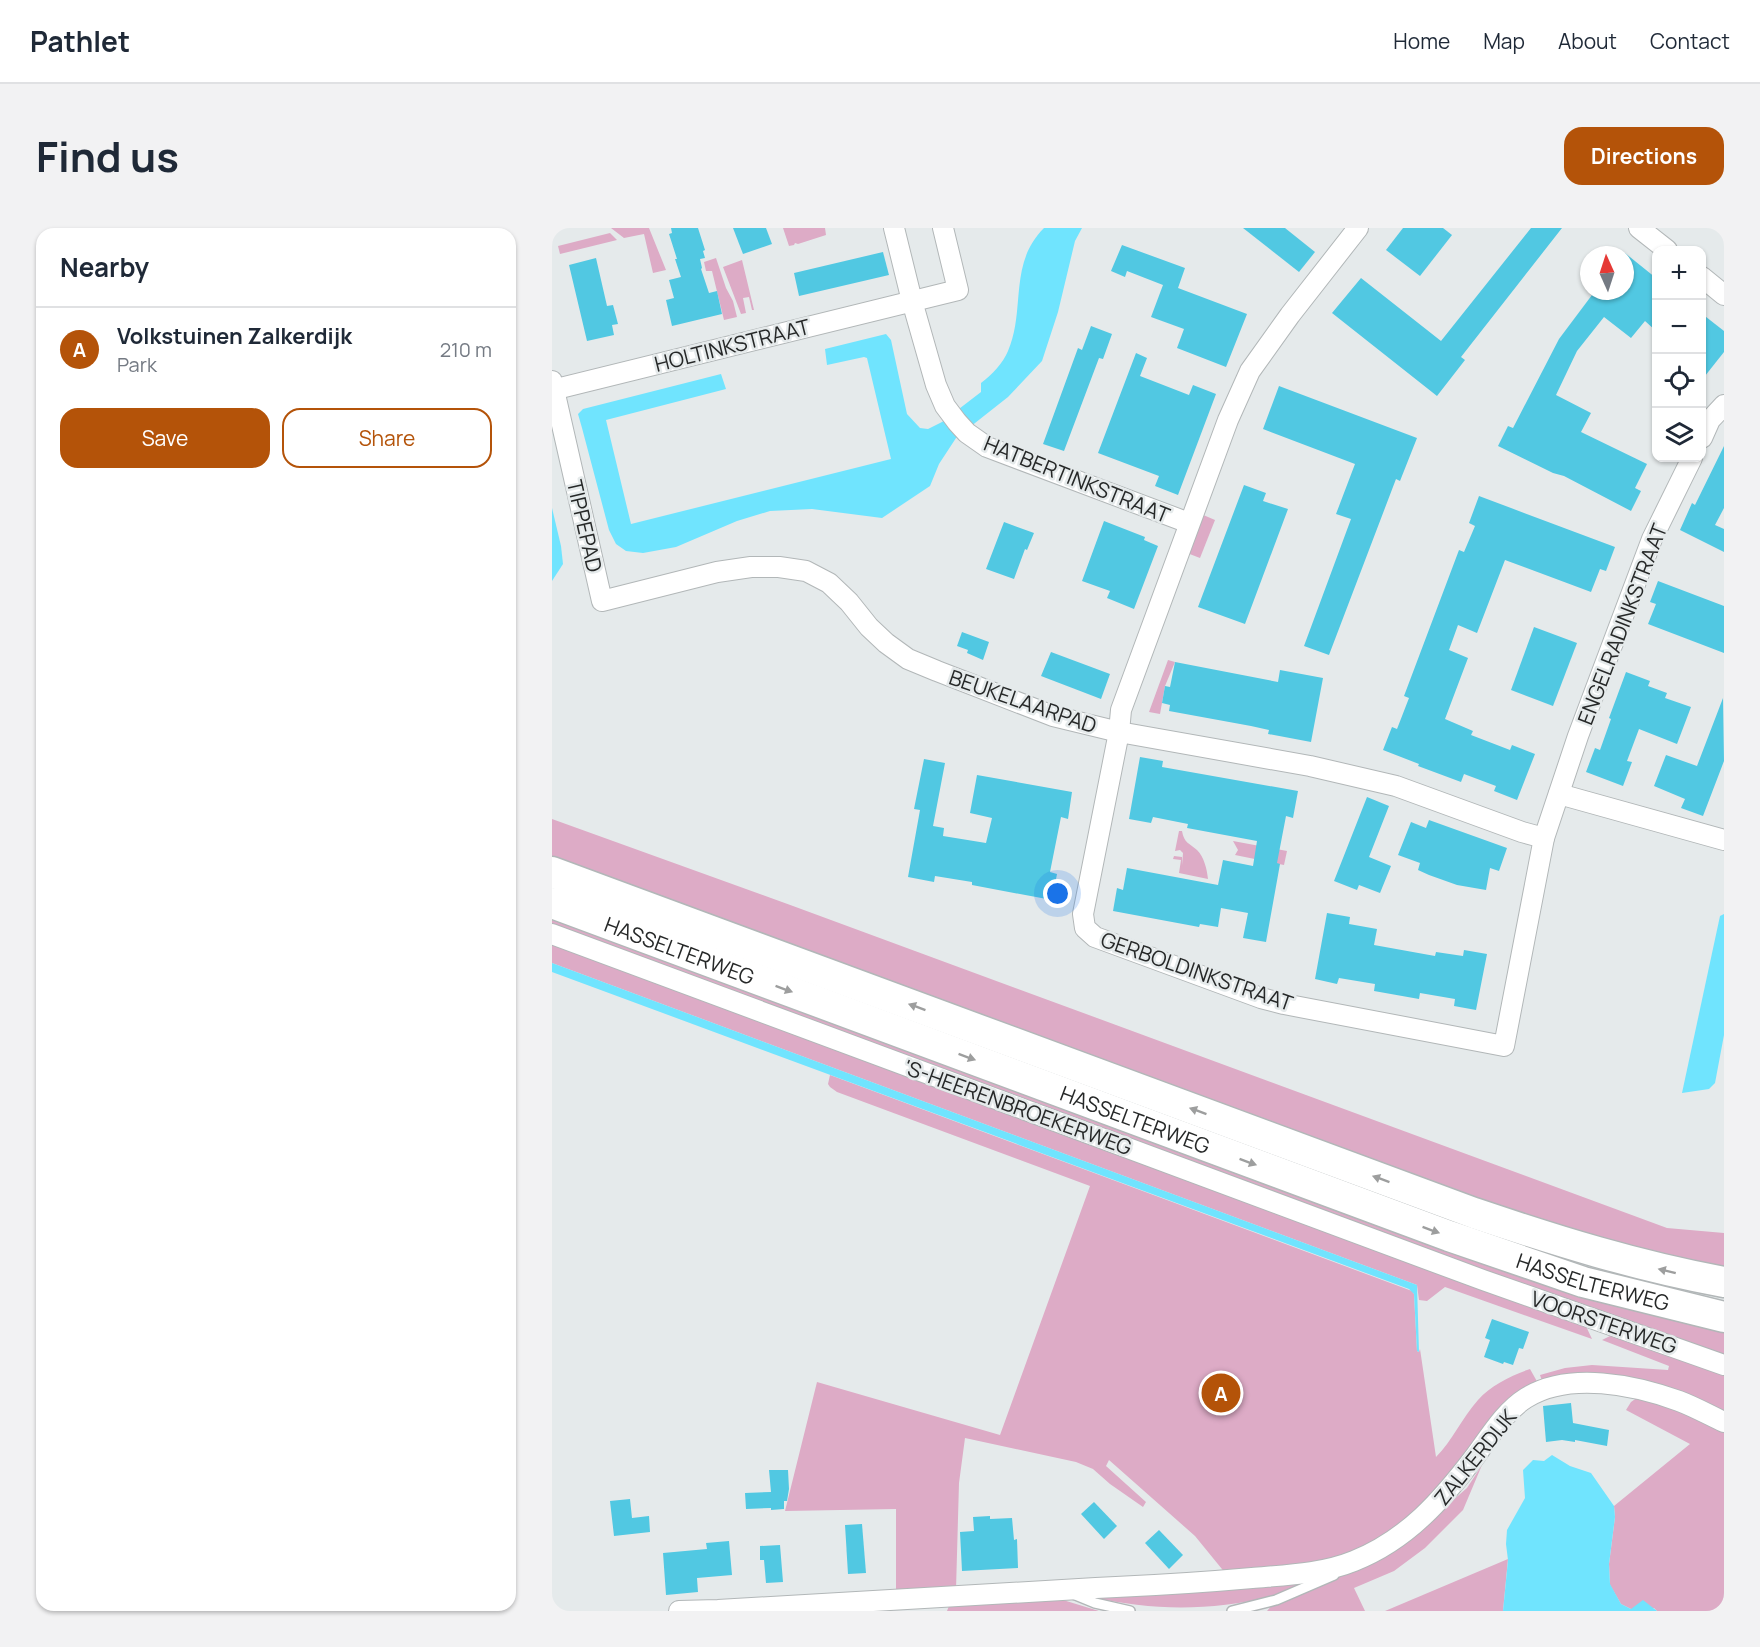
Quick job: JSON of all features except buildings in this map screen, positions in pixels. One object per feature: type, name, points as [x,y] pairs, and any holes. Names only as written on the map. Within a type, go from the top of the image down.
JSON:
[{"type":"main road","name":"HASSELTERWEG","points":[[552,872],[1473,1213],[1608,1257],[1724,1282]]},
{"type":"main road","name":"HASSELTERWEG","points":[[552,903],[1449,1236],[1583,1282],[1724,1317]]},
{"type":"street","name":"HATBERTINKSTRAAT","points":[[894,228],[936,385],[945,406],[968,433],[987,447],[1189,523]]},
{"type":"street","points":[[912,301],[958,290],[943,228]]},
{"type":"street","points":[[1189,523],[1228,420],[1250,371],[1290,315],[1358,228]]},
{"type":"street","points":[[1639,228],[1663,246]]},
{"type":"street","points":[[1706,282],[1724,295]]},
{"type":"street","name":"HOLTINKSTRAAT","points":[[553,387],[912,301]]},
{"type":"street","name":"TIPPEPAD","points":[[553,387],[602,601]]},
{"type":"street","points":[[1706,428],[1724,405]]},
{"type":"street","name":"ENGELRADINKSTRAAT","points":[[1559,794],[1652,540],[1690,462]]},
{"type":"street","name":"GERBOLDINKSTRAAT","points":[[1189,523],[1121,710],[1119,732],[1084,908],[1085,928],[1095,937],[1284,1004],[1504,1046],[1544,838],[1559,794]]},
{"type":"street","name":"BEUKELAARPAD","points":[[602,601],[717,572],[751,567],[779,567],[806,571],[829,583],[849,602],[869,627],[908,659],[1053,716],[1119,732],[1310,766],[1396,786],[1544,838]]},
{"type":"street","points":[[1559,794],[1724,840]]},
{"type":"street","name":"'S-HEERENBROEKERWEG","points":[[552,934],[1483,1280]]},
{"type":"street","name":"VOORSTERWEG","points":[[1483,1280],[1724,1365]]},
{"type":"street","name":"ZALKERDIJK","points":[[679,1611],[718,1611],[1218,1582],[1315,1572],[1353,1562],[1379,1550],[1403,1534],[1431,1511],[1507,1416],[1524,1399],[1542,1390],[1571,1384],[1618,1385],[1681,1402],[1724,1422]]},
{"type":"lane","name":"ZALKERDIJK","points":[[1232,1611],[1276,1600],[1303,1589],[1335,1574],[1339,1571],[1340,1566]]},
{"type":"lane","points":[[1071,1590],[1078,1597],[1130,1611]]},
{"type":"shaded area","points":[[611,228],[649,228],[666,270],[653,273],[644,234],[624,238]]},
{"type":"shaded area","points":[[783,228],[825,228],[826,235],[789,246]]},
{"type":"shaded area","points":[[610,233],[617,240],[560,254],[558,246]]},
{"type":"shaded area","points":[[716,258],[737,317],[724,320],[712,271],[706,271],[704,262]]},
{"type":"shaded area","points":[[742,260],[754,310],[752,310],[749,297],[743,298],[746,313],[741,314],[723,267]]},
{"type":"shaded area","points":[[1201,514],[1215,520],[1200,558],[1187,553]]},
{"type":"shaded area","points":[[1168,660],[1175,662],[1165,686],[1160,714],[1149,712]]},
{"type":"shaded area","points":[[552,819],[1667,1228],[1724,1233],[1724,1273],[1622,1251],[552,862]]},
{"type":"shaded area","points":[[1179,831],[1182,831],[1186,840],[1202,856],[1208,879],[1179,873],[1181,860],[1173,859],[1174,856],[1182,857],[1182,865],[1183,853],[1180,850],[1175,851]]},
{"type":"shaded area","points":[[1233,841],[1287,851],[1284,865],[1235,855],[1238,850]]},
{"type":"shaded area","points":[[552,912],[1724,1326],[1724,1357],[1540,1294],[552,928]]},
{"type":"shaded area","points":[[552,941],[1584,1322],[1592,1339],[1445,1287],[1427,1301],[1419,1300],[1417,1285],[552,963]]},
{"type":"shaded area","points":[[830,1075],[1412,1291],[1417,1351],[1419,1352],[1420,1349],[1436,1457],[1478,1400],[1495,1385],[1530,1369],[1539,1385],[1403,1529],[1331,1564],[1226,1574],[1195,1536],[1109,1460],[1106,1466],[1146,1502],[1143,1507],[1093,1469],[1076,1462],[965,1438],[959,1483],[956,1590],[896,1594],[896,1509],[785,1511],[817,1382],[1000,1435],[1090,1186],[837,1092],[828,1084]]},
{"type":"shaded area","points":[[1616,1333],[1724,1371],[1724,1412],[1676,1393],[1543,1384],[1540,1375],[1565,1368],[1592,1365],[1668,1370],[1669,1366],[1602,1340]]},
{"type":"shaded area","points":[[1641,1395],[1724,1427],[1724,1611],[1631,1609],[1621,1604],[1610,1585],[1609,1564],[1615,1517],[1614,1506],[1690,1444],[1626,1410],[1631,1402]]},
{"type":"shaded area","points":[[1482,1465],[1463,1510],[1425,1548],[1394,1571],[1354,1588],[1365,1611],[1267,1611],[1274,1603],[1337,1578],[1415,1533],[1467,1488]]},
{"type":"shaded area","points":[[1508,1559],[1503,1611],[1385,1611]]},
{"type":"shaded area","points":[[1317,1579],[1274,1596],[1205,1607],[1160,1607],[1091,1597]]},
{"type":"shaded area","points":[[1063,1600],[1099,1611],[947,1611],[949,1606]]},
{"type":"water","points":[[1044,228],[1082,228],[1075,241],[1058,312],[1042,361],[1008,397],[956,438],[939,464],[930,486],[882,518],[812,509],[770,511],[737,521],[676,547],[643,553],[626,551],[616,544],[609,530],[578,414],[583,409],[721,374],[726,389],[606,420],[631,524],[891,459],[867,358],[827,365],[825,349],[886,334],[891,340],[907,414],[920,428],[928,429],[942,422],[981,392],[981,383],[997,368],[1006,355],[1013,335],[1019,287],[1026,256]]},
{"type":"water","points":[[552,508],[563,564],[552,581]]},
{"type":"water","points":[[1724,914],[1724,1035],[1715,1083],[1709,1089],[1682,1093],[1720,916]]},
{"type":"water","points":[[552,963],[1417,1285],[1419,1352],[1417,1351],[1414,1294],[1409,1289],[552,972]]},
{"type":"water","points":[[1552,1455],[1570,1466],[1591,1473],[1614,1506],[1615,1517],[1609,1564],[1610,1584],[1621,1604],[1631,1609],[1643,1600],[1657,1611],[1503,1611],[1508,1560],[1507,1530],[1525,1498],[1523,1470],[1533,1460],[1544,1461]]},
{"type":"place","name":"Volkstuinen Zalkerdijk","points":[[1221,1393]]}]
